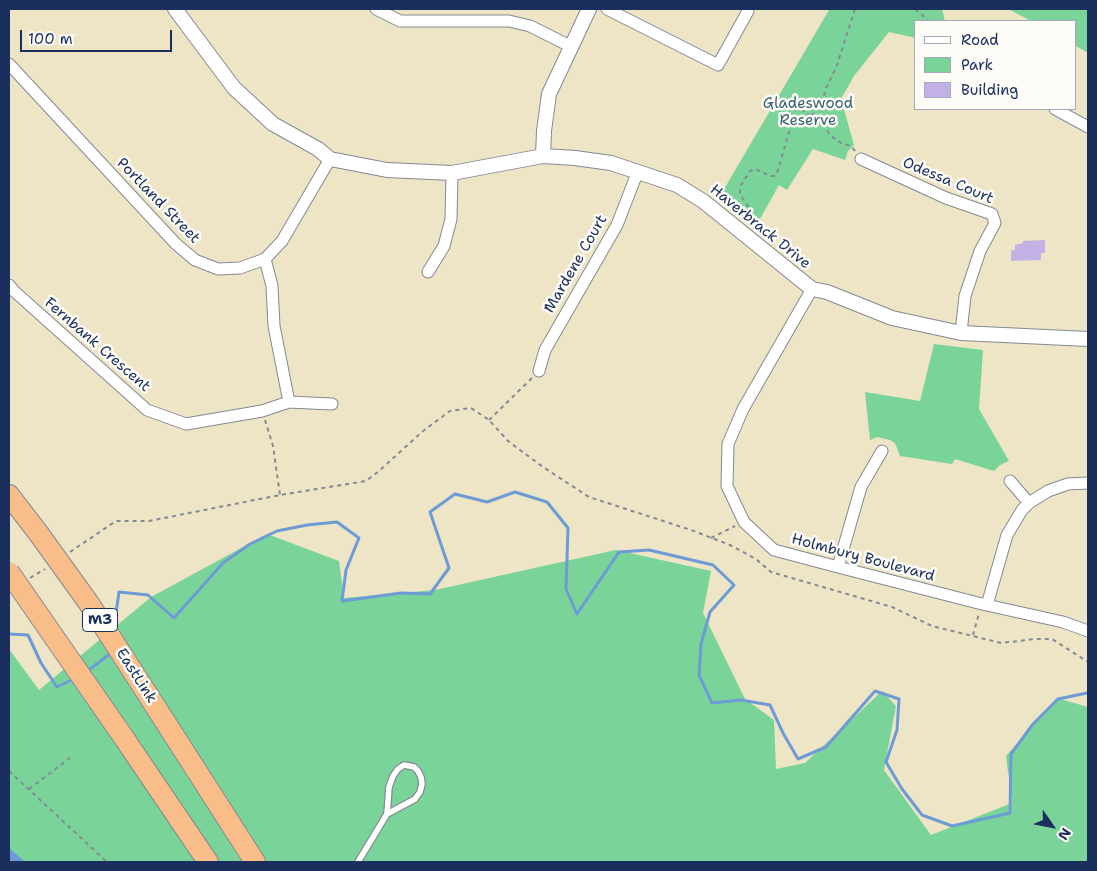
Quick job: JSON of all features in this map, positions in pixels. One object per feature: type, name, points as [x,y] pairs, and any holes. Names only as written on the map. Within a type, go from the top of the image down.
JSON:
[{"type":"highway","name":"EastLink","points":[[9,495],[88,602],[255,862]]},
{"type":"highway","points":[[9,572],[208,862]]},
{"type":"street","name":"Haverbrack Drive","points":[[175,9],[234,88],[273,124],[318,149],[330,159],[387,170],[452,173],[543,156],[611,163],[676,185],[704,200],[812,289],[827,292],[892,318],[961,332],[1088,339]]},
{"type":"street","points":[[376,9],[400,21],[509,21],[530,26],[570,46]]},
{"type":"street","points":[[543,156],[549,94],[589,9]]},
{"type":"street","points":[[607,9],[718,64],[748,11]]},
{"type":"street","name":"Portland Street","points":[[9,64],[176,244],[195,260],[218,269],[240,268],[265,259],[282,241],[330,159]]},
{"type":"street","points":[[1056,110],[1088,127]]},
{"type":"street","name":"Odessa Court","points":[[861,159],[946,198],[992,214],[995,223],[980,251],[965,296],[961,332]]},
{"type":"street","name":"Mardene Court","points":[[539,371],[544,350],[617,225],[638,172]]},
{"type":"street","points":[[428,272],[444,246],[452,219],[452,173]]},
{"type":"street","points":[[265,259],[272,286],[274,326],[289,402]]},
{"type":"street","name":"Fernbank Crescent","points":[[9,285],[14,292],[147,410],[186,424],[262,410],[289,402],[332,404]]},
{"type":"street","name":"Holmbury Boulevard","points":[[812,289],[743,409],[728,444],[727,486],[744,522],[774,550],[838,568],[1063,622],[1088,630]]},
{"type":"street","points":[[838,568],[861,487],[882,451]]},
{"type":"street","points":[[1010,481],[1029,503]]},
{"type":"street","points":[[985,604],[1007,535],[1016,518],[1029,503],[1039,496],[1057,488],[1077,483],[1088,483]]},
{"type":"lane","points":[[358,862],[387,814],[389,786],[393,776],[404,765],[414,767],[421,777],[420,792],[415,799],[387,814]]},
{"type":"path","points":[[823,124],[822,103],[826,88],[836,68],[856,9]]},
{"type":"path","points":[[915,9],[929,20]]},
{"type":"path","points":[[811,116],[822,103]]},
{"type":"path","points":[[717,211],[728,197],[753,219],[755,217],[740,194],[740,187],[750,171],[755,169],[771,176],[774,176],[777,172],[796,109],[799,108],[823,124],[831,136],[841,143],[851,146],[861,159]]},
{"type":"path","points":[[489,420],[539,371]]},
{"type":"path","points":[[116,521],[150,521],[366,481],[379,472],[423,431],[450,411],[471,408],[489,420],[515,446],[543,468],[589,497],[730,545],[756,559],[772,572],[892,607],[932,626],[1001,643],[1052,639],[1088,662]]},
{"type":"path","points":[[262,410],[273,446],[280,496]]},
{"type":"path","points":[[711,538],[744,522]]},
{"type":"path","points":[[974,635],[985,604]]},
{"type":"path","points":[[29,789],[70,758]]},
{"type":"path","points":[[9,771],[107,862]]},
{"type":"green space","name":"Gladeswood Reserve","points":[[942,9],[945,20],[914,20],[914,38],[889,32],[854,76],[841,99],[854,145],[848,151],[845,160],[813,149],[787,190],[779,185],[756,226],[720,196],[829,10]]},
{"type":"green space","points":[[1008,9],[1088,9],[1088,53],[1077,47],[1077,20],[1029,20]]},
{"type":"green space","points":[[934,344],[983,350],[979,409],[1009,461],[1000,465],[994,471],[955,459],[952,464],[900,456],[895,443],[890,440],[877,437],[870,440],[865,392],[920,401]]},
{"type":"green space","points":[[267,534],[339,561],[344,598],[435,590],[616,550],[711,571],[703,613],[745,699],[774,720],[776,769],[805,763],[882,691],[896,706],[884,770],[931,835],[1012,803],[1006,756],[1057,698],[1088,707],[1088,862],[9,862],[9,649],[39,690],[151,597]]},
{"type":"water","points":[[9,848],[23,860],[24,862],[9,862]]},
{"type":"building","points":[[1045,240],[1045,253],[1041,253],[1041,260],[1011,261],[1011,250],[1015,250],[1015,245],[1023,243],[1023,241]]},
{"type":"waterway","points":[[114,627],[119,592],[148,595],[174,618],[223,563],[250,544],[277,531],[307,525],[337,522],[359,538],[346,570],[342,601],[401,593],[430,594],[449,568],[430,512],[455,494],[487,502],[515,492],[547,502],[568,528],[566,589],[577,614],[619,552],[649,550],[713,565],[734,585],[710,612],[701,644],[699,675],[712,703],[741,700],[770,705],[798,759],[826,747],[875,691],[899,699],[897,730],[886,762],[902,789],[922,815],[952,826],[1010,813],[1011,754],[1033,724],[1058,699],[1088,694]]},
{"type":"waterway","points":[[9,634],[28,635],[41,663],[57,687],[74,679]]},
{"type":"waterway","points":[[86,672],[110,654],[110,651]]}]
